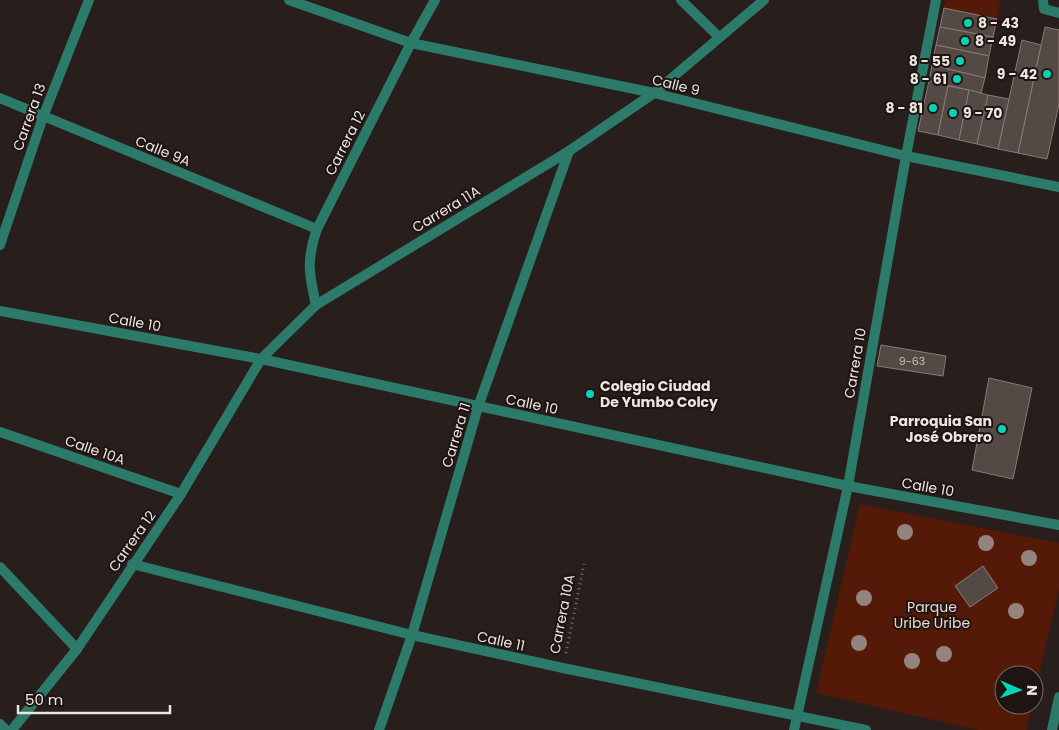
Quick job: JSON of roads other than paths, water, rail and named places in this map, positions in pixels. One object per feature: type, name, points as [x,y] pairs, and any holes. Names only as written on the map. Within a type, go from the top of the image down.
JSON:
[{"type":"street","name":"Carrera 13","points":[[0,245],[2,226],[89,0]]},
{"type":"street","name":"Calle 9","points":[[289,0],[410,43],[654,93],[906,156],[1059,187]]},
{"type":"street","name":"Carrera 12","points":[[316,305],[309,272],[309,254],[317,229],[410,43],[435,0]]},
{"type":"street","points":[[681,0],[719,37]]},
{"type":"street","points":[[654,93],[764,0]]},
{"type":"street","name":"Carrera 10","points":[[794,730],[848,486],[906,156],[936,0]]},
{"type":"street","points":[[1043,0],[1044,9],[1059,13]]},
{"type":"street","name":"Carrera 11A","points":[[261,359],[316,305],[569,151],[654,93]]},
{"type":"street","name":"Calle 9A","points":[[0,98],[317,229]]},
{"type":"street","name":"Carrera 11","points":[[378,730],[412,635],[478,407],[569,151]]},
{"type":"street","name":"Calle 10","points":[[0,311],[261,359],[848,486],[1059,524]]},
{"type":"street","name":"Carrera 12","points":[[12,730],[77,650],[132,564],[181,494],[261,359]]},
{"type":"street","name":"Calle 10A","points":[[0,432],[181,494]]},
{"type":"street","name":"Calle 11","points":[[132,564],[412,635],[866,730]]},
{"type":"street","points":[[0,567],[77,650]]},
{"type":"street","points":[[1052,730],[1059,697]]},
{"type":"street","points":[[0,724],[6,730]]},
{"type":"place","name":"8 - 43","points":[[968,23]]},
{"type":"place","name":"8 - 49","points":[[965,41]]},
{"type":"place","name":"8 - 55","points":[[960,61]]},
{"type":"place","name":"9 - 42","points":[[1047,74]]},
{"type":"place","name":"8 - 61","points":[[957,79]]},
{"type":"place","name":"8 - 81","points":[[933,108]]},
{"type":"place","name":"9 - 70","points":[[953,113]]},
{"type":"place","name":"Colegio Ciudad De Yumbo Colcy","points":[[590,394]]},
{"type":"place","name":"Parroquia San José Obrero","points":[[1002,429]]},
{"type":"park label","name":"Parque Uribe Uribe","points":[[932,616]]}]
